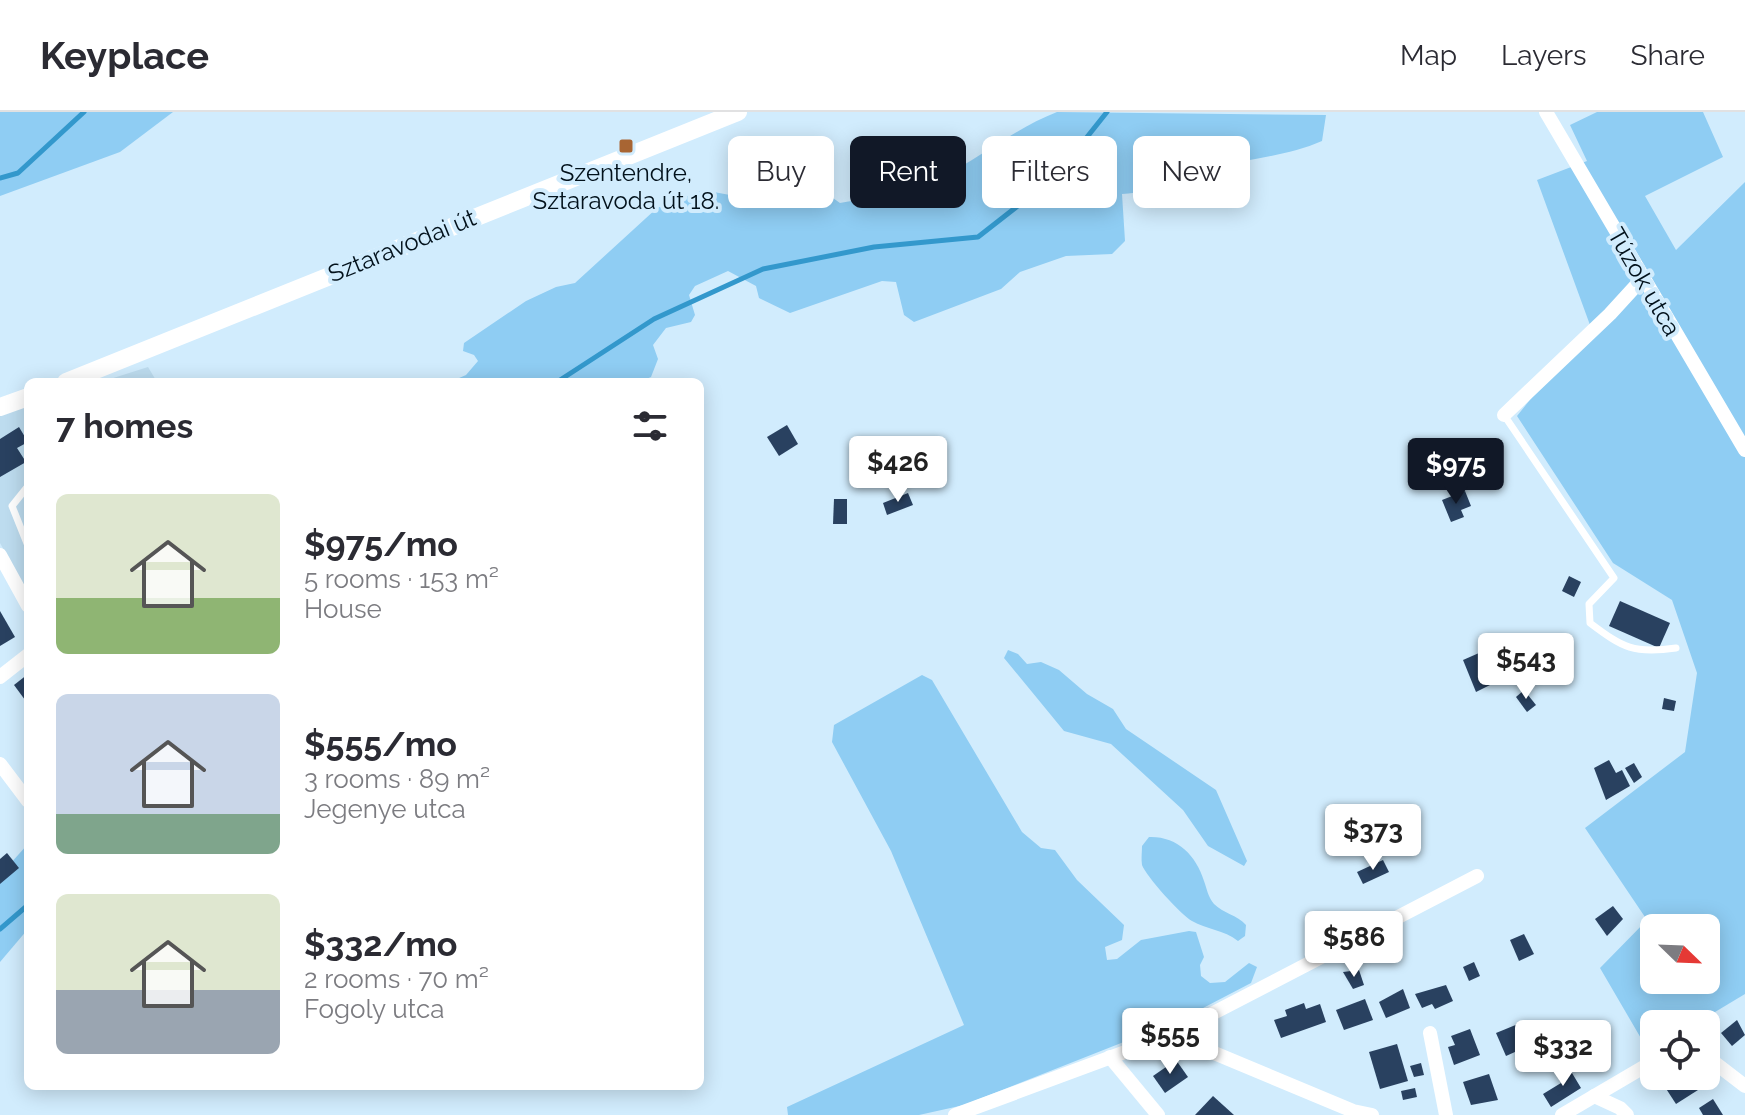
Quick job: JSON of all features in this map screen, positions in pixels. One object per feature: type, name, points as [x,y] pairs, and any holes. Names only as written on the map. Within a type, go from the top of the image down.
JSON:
[{"type":"street","name":"Sztaravodai út","points":[[101,375],[738,112]]},
{"type":"street","name":"Túzok utca","points":[[1546,112],[1745,450]]},
{"type":"street","points":[[1504,415],[1610,314],[1642,279]]},
{"type":"street","points":[[0,407],[24,398]]},
{"type":"street","points":[[0,555],[24,599]]},
{"type":"street","points":[[0,677],[24,658]]},
{"type":"street","points":[[0,764],[24,796]]},
{"type":"street","points":[[963,1114],[1171,1035],[1477,876]]},
{"type":"street","points":[[1430,1033],[1446,1115]]},
{"type":"street","points":[[1171,1035],[1353,1111],[1372,1115]]},
{"type":"street","points":[[1110,1057],[1158,1115]]},
{"type":"street","points":[[1720,1067],[1745,1086]]},
{"type":"street","points":[[1562,1115],[1640,1069]]},
{"type":"street","points":[[1594,1096],[1620,1108],[1627,1115]]},
{"type":"lane","points":[[1504,415],[1614,578],[1589,604],[1590,623],[1619,645],[1644,652],[1676,648]]},
{"type":"lane","points":[[24,491],[12,506],[24,536]]},
{"type":"shaded area","points":[[0,112],[173,112],[120,152],[0,196]]},
{"type":"shaded area","points":[[1057,112],[1326,115],[1322,141],[1250,160],[1250,136],[1133,136],[1133,193],[1122,194],[1125,241],[1112,254],[1066,256],[1020,272],[1001,289],[914,322],[904,315],[896,282],[882,281],[790,313],[759,298],[756,286],[728,271],[695,286],[689,295],[695,315],[691,322],[666,328],[653,345],[658,359],[649,378],[459,378],[478,361],[474,355],[463,351],[464,343],[526,301],[556,287],[575,283],[657,208],[703,190],[728,195],[728,208],[834,208],[834,199],[840,203],[850,202],[850,208],[966,208],[966,163],[982,154],[982,208],[1117,208],[1117,136],[1011,136]]},
{"type":"shaded area","points":[[1597,112],[1703,112],[1723,157],[1645,196],[1676,250],[1745,182],[1745,994],[1718,1010],[1640,1010],[1640,1037],[1600,968],[1640,927],[1640,994],[1720,994],[1720,914],[1643,914],[1585,828],[1685,752],[1697,673],[1672,600],[1613,563],[1517,416],[1590,325],[1537,180],[1587,161],[1570,125]]},
{"type":"shaded area","points":[[148,367],[155,378],[113,378]]},
{"type":"shaded area","points":[[24,406],[24,586],[0,543],[0,414]]},
{"type":"shaded area","points":[[1008,650],[1018,654],[1027,664],[1041,662],[1059,670],[1087,694],[1113,709],[1126,729],[1216,790],[1247,861],[1244,866],[1208,846],[1183,810],[1111,744],[1064,731],[1004,658]]},
{"type":"shaded area","points":[[922,675],[932,680],[1022,832],[1041,848],[1055,850],[1077,880],[1124,925],[1122,940],[1105,947],[1107,960],[1117,959],[1141,940],[1189,931],[1196,932],[1204,957],[1200,965],[1201,976],[1210,983],[1225,982],[1249,963],[1257,967],[1251,983],[1182,1019],[964,1105],[919,1115],[788,1115],[787,1107],[964,1025],[891,851],[832,742],[834,725]]},
{"type":"shaded area","points":[[1149,837],[1168,840],[1190,855],[1212,901],[1246,925],[1245,936],[1238,941],[1197,924],[1172,904],[1142,865],[1142,846]]},
{"type":"shaded area","points":[[24,848],[24,934],[0,962],[0,875]]},
{"type":"building","points":[[787,425],[798,444],[779,456],[767,437]]},
{"type":"building","points":[[19,427],[24,435],[24,444],[17,448],[24,463],[0,477],[0,439]]},
{"type":"building","points":[[1465,491],[1471,506],[1461,510],[1464,517],[1451,522],[1442,500]]},
{"type":"building","points":[[908,493],[913,505],[887,515],[883,503]]},
{"type":"building","points":[[834,499],[847,499],[847,524],[833,524]]},
{"type":"building","points":[[1569,576],[1581,582],[1574,597],[1562,591]]},
{"type":"building","points":[[1620,601],[1670,623],[1659,648],[1609,626]]},
{"type":"building","points":[[0,611],[15,637],[0,646]]},
{"type":"building","points":[[1479,653],[1492,684],[1476,692],[1463,660]]},
{"type":"building","points":[[24,677],[24,699],[14,685]]},
{"type":"building","points":[[1524,690],[1536,705],[1527,712],[1516,697]]},
{"type":"building","points":[[1664,698],[1676,701],[1674,711],[1662,709]]},
{"type":"building","points":[[1609,760],[1616,773],[1622,770],[1630,786],[1606,800],[1594,768]]},
{"type":"building","points":[[1634,763],[1642,777],[1634,783],[1625,768]]},
{"type":"building","points":[[7,853],[19,868],[0,884],[0,859]]},
{"type":"building","points":[[1383,860],[1389,872],[1363,884],[1357,872]]},
{"type":"building","points":[[1613,906],[1623,919],[1607,936],[1595,919]]},
{"type":"building","points":[[1386,932],[1389,938],[1395,936],[1402,952],[1383,960],[1373,938]]},
{"type":"building","points":[[1524,934],[1534,954],[1519,961],[1510,940]]},
{"type":"building","points":[[1474,962],[1480,976],[1469,981],[1463,967]]},
{"type":"building","points":[[1359,970],[1364,985],[1353,989],[1343,972]]},
{"type":"building","points":[[1446,985],[1453,1001],[1435,1009],[1432,1004],[1422,1008],[1415,994]]},
{"type":"building","points":[[1403,989],[1410,1008],[1386,1018],[1379,1002]]},
{"type":"building","points":[[1365,999],[1373,1020],[1344,1030],[1336,1010]]},
{"type":"building","points":[[1304,1003],[1306,1009],[1320,1004],[1326,1022],[1281,1038],[1274,1020],[1287,1016],[1285,1010]]},
{"type":"building","points":[[1528,1020],[1537,1042],[1506,1056],[1496,1033]]},
{"type":"building","points":[[1737,1020],[1745,1035],[1732,1046],[1721,1033]]},
{"type":"building","points":[[1470,1029],[1480,1055],[1454,1065],[1448,1047],[1455,1045],[1451,1036]]},
{"type":"building","points":[[1588,1030],[1594,1042],[1573,1053],[1567,1041]]},
{"type":"building","points":[[1397,1044],[1408,1081],[1380,1089],[1369,1052]]},
{"type":"building","points":[[1176,1060],[1188,1077],[1165,1093],[1153,1076]]},
{"type":"building","points":[[1421,1063],[1424,1075],[1414,1077],[1410,1066]]},
{"type":"building","points":[[1569,1068],[1581,1088],[1551,1107],[1543,1094],[1561,1083],[1557,1076]]},
{"type":"building","points":[[1489,1074],[1498,1100],[1471,1105],[1463,1082]]},
{"type":"building","points":[[1415,1088],[1417,1097],[1403,1100],[1401,1091]]},
{"type":"building","points":[[1667,1090],[1698,1090],[1676,1104]]},
{"type":"building","points":[[1213,1096],[1234,1115],[1195,1115]]},
{"type":"building","points":[[1713,1099],[1723,1115],[1703,1115],[1699,1108]]},
{"type":"waterway","points":[[0,178],[18,173],[84,112]]},
{"type":"waterway","points":[[563,378],[654,319],[763,269],[874,247],[978,237],[1056,176],[1107,112]]},
{"type":"waterway","points":[[0,929],[24,908]]},
{"type":"place","name":"Szentendre, Sztaravoda út 18.","points":[[626,146]]}]
